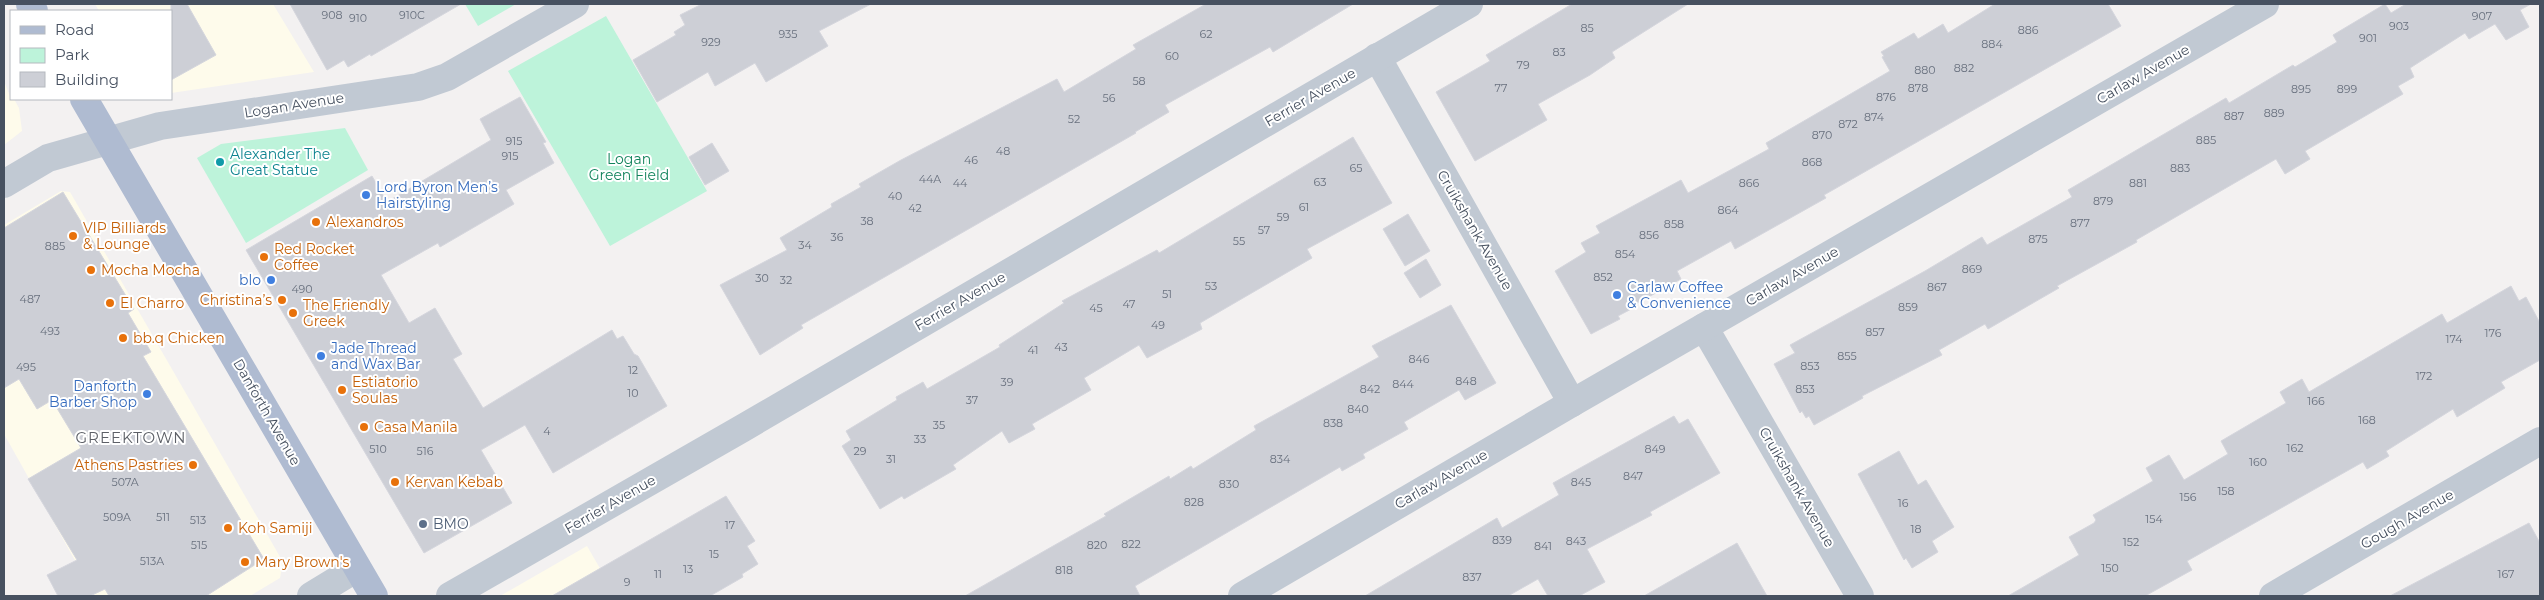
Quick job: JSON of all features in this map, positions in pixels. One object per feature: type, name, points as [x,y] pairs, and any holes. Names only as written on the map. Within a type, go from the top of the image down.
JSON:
[{"type":"main road","name":"Danforth Avenue","points":[[85,100],[374,596]]},
{"type":"street","name":"Logan Avenue","points":[[4,184],[48,158],[160,126],[418,87],[447,78],[575,4]]},
{"type":"street","name":"Ferrier Avenue","points":[[450,596],[750,424],[1469,4]]},
{"type":"street","name":"Carlaw Avenue","points":[[1242,596],[1572,402],[2265,4]]},
{"type":"street","name":"Cruikshank Avenue","points":[[1377,57],[1572,402]]},
{"type":"street","name":"Cruikshank Avenue","points":[[1704,327],[1860,596]]},
{"type":"street","name":"Gough Avenue","points":[[2273,596],[2540,441]]},
{"type":"street","points":[[311,596],[358,568]]},
{"type":"shaded area","points":[[95,4],[273,4],[314,72],[172,93],[172,10],[98,10]]},
{"type":"shaded area","points":[[4,81],[10,100],[15,100],[19,108],[22,131],[4,145]]},
{"type":"shaded area","points":[[61,191],[70,192],[283,562],[280,578],[250,596],[95,596],[4,434],[4,225]]},
{"type":"shaded area","points":[[587,546],[616,596],[500,596]]},
{"type":"green space","points":[[465,4],[516,4],[478,26]]},
{"type":"green space","name":"Logan Green Field","points":[[606,16],[707,191],[610,246],[508,71]]},
{"type":"green space","points":[[345,128],[368,170],[246,243],[197,158],[221,144]]},
{"type":"building","points":[[171,4],[187,4],[216,55],[172,79],[172,10]]},
{"type":"building","points":[[290,4],[461,4],[371,56],[370,54],[348,67],[344,60],[327,70]]},
{"type":"building","points":[[702,4],[871,4],[819,31],[828,46],[766,82],[755,63],[715,86],[708,72],[657,102],[633,60],[676,35],[674,32],[685,25],[680,15]]},
{"type":"building","points":[[1206,4],[1353,4],[1273,52],[1270,47],[1165,105],[1169,112],[1136,133],[801,325],[803,328],[760,355],[720,285],[787,250],[780,238],[832,207],[831,204],[861,187],[859,184],[901,160],[1057,79],[1064,92],[1136,49],[1133,45]]},
{"type":"building","points":[[1572,4],[1688,4],[1612,52],[1615,58],[1590,75],[1538,104],[1547,120],[1475,161],[1436,92],[1490,61],[1486,55]]},
{"type":"building","points":[[1995,4],[2108,4],[2121,26],[1824,195],[1826,198],[1735,249],[1731,241],[1677,271],[1681,279],[1636,304],[1637,306],[1618,316],[1620,319],[1591,334],[1555,271],[1586,252],[1581,243],[1600,233],[1596,226],[1681,180],[1688,193],[1769,149],[1766,143],[1890,71],[1881,52],[1914,33],[1918,39],[1943,24],[1948,33]]},
{"type":"building","points":[[2385,4],[2391,13],[2406,4],[2531,4],[2520,10],[2529,27],[2506,40],[2495,24],[2469,39],[2465,33],[2410,68],[2414,77],[2398,86],[2403,94],[2305,151],[2310,159],[2285,174],[2276,159],[2136,240],[2137,242],[2057,286],[2059,288],[1988,329],[1985,324],[1939,350],[1942,355],[1862,396],[1863,398],[1814,425],[1809,416],[1806,418],[1802,411],[1800,413],[1774,364],[1795,353],[1790,345],[1925,271],[1982,237],[1987,245],[2072,197],[2068,190],[2226,98],[2229,103],[2293,65],[2295,67],[2337,42],[2333,35]]},
{"type":"building","points":[[520,97],[546,142],[543,143],[554,163],[506,190],[514,204],[440,247],[438,243],[381,275],[409,323],[435,308],[462,354],[453,359],[483,408],[612,330],[617,339],[623,336],[634,354],[638,356],[667,406],[553,473],[525,425],[481,450],[512,503],[424,553],[246,250],[372,176],[387,202],[491,140],[480,119]]},
{"type":"building","points":[[1353,137],[1392,203],[1307,249],[1312,258],[1200,323],[1202,329],[1147,358],[1139,345],[1084,378],[1091,390],[1032,424],[1035,429],[1009,443],[1002,431],[953,465],[956,469],[904,499],[902,496],[880,509],[842,446],[851,440],[846,431],[897,400],[896,397],[923,382],[927,389],[1000,347],[999,345],[1064,303],[1062,301],[1157,250],[1159,253]]},
{"type":"building","points":[[712,143],[729,171],[705,185],[689,157]]},
{"type":"building","points":[[63,192],[134,309],[128,313],[151,352],[143,356],[264,559],[206,596],[109,596],[105,589],[90,596],[58,596],[47,575],[77,560],[28,479],[81,448],[52,400],[37,409],[19,379],[4,388],[4,228]]},
{"type":"building","points":[[1408,214],[1430,251],[1405,266],[1383,229]]},
{"type":"building","points":[[1426,259],[1441,285],[1420,298],[1404,273]]},
{"type":"building","points":[[2511,286],[2519,301],[2526,297],[2540,323],[2540,360],[2501,382],[2505,388],[2457,417],[2453,409],[2386,451],[2389,456],[2367,469],[2363,462],[2187,561],[2192,570],[2145,596],[2008,596],[2079,555],[2069,537],[2094,523],[2096,520],[2093,515],[2153,481],[2146,468],[2169,455],[2184,480],[2228,454],[2221,441],[2286,403],[2280,392],[2302,379],[2309,392],[2442,314],[2447,323]]},
{"type":"building","points":[[1451,305],[1496,383],[1465,400],[1459,390],[1404,422],[1408,429],[1363,454],[1365,458],[1342,471],[1340,467],[1135,586],[1140,596],[965,596],[1106,516],[1104,514],[1169,476],[1170,479],[1191,466],[1193,469],[1256,430],[1254,426],[1379,357],[1372,346]]},
{"type":"building","points":[[1674,416],[1679,424],[1688,419],[1720,473],[1650,512],[1652,515],[1587,549],[1605,582],[1579,596],[1548,596],[1538,579],[1508,596],[1365,596],[1497,518],[1502,528],[1559,495],[1553,483]]},
{"type":"building","points":[[1899,451],[1918,485],[1926,480],[1954,527],[1932,541],[1938,552],[1912,568],[1906,558],[1904,560],[1858,474]]},
{"type":"building","points":[[726,496],[755,541],[747,546],[758,564],[742,574],[743,577],[710,596],[552,596]]},
{"type":"building","points":[[2529,523],[2540,543],[2540,596],[2390,596]]},
{"type":"building","points":[[1737,543],[1767,596],[1644,596]]},
{"type":"place","name":"Alexander The Great Statue","points":[[220,162]]},
{"type":"place","name":"Lord Byron Men’s Hairstyling","points":[[366,195]]},
{"type":"place","name":"Alexandros","points":[[316,222]]},
{"type":"place","name":"VIP Billiards & Lounge","points":[[73,236]]},
{"type":"place","name":"Red Rocket Coffee","points":[[264,257]]},
{"type":"place","name":"Mocha Mocha","points":[[91,270]]},
{"type":"place","name":"blo","points":[[271,280]]},
{"type":"place","name":"Carlaw Coffee & Convenience","points":[[1617,295]]},
{"type":"place","name":"Christina’s","points":[[282,300]]},
{"type":"place","name":"El Charro","points":[[110,303]]},
{"type":"place","name":"The Friendly Greek","points":[[293,313]]},
{"type":"place","name":"bb.q Chicken","points":[[123,338]]},
{"type":"place","name":"Jade Thread and Wax Bar","points":[[321,356]]},
{"type":"place","name":"Estiatorio Soulas","points":[[342,390]]},
{"type":"place","name":"Danforth Barber Shop","points":[[147,394]]},
{"type":"place","name":"Casa Manila","points":[[364,427]]},
{"type":"place","name":"Athens Pastries","points":[[193,465]]},
{"type":"place","name":"Kervan Kebab","points":[[395,482]]},
{"type":"place","name":"BMO","points":[[423,524]]},
{"type":"place","name":"Koh Samiji","points":[[228,528]]},
{"type":"place","name":"Mary Brown's","points":[[245,562]]},
{"type":"district","name":"GREEKTOWN","points":[[131,437]]}]
